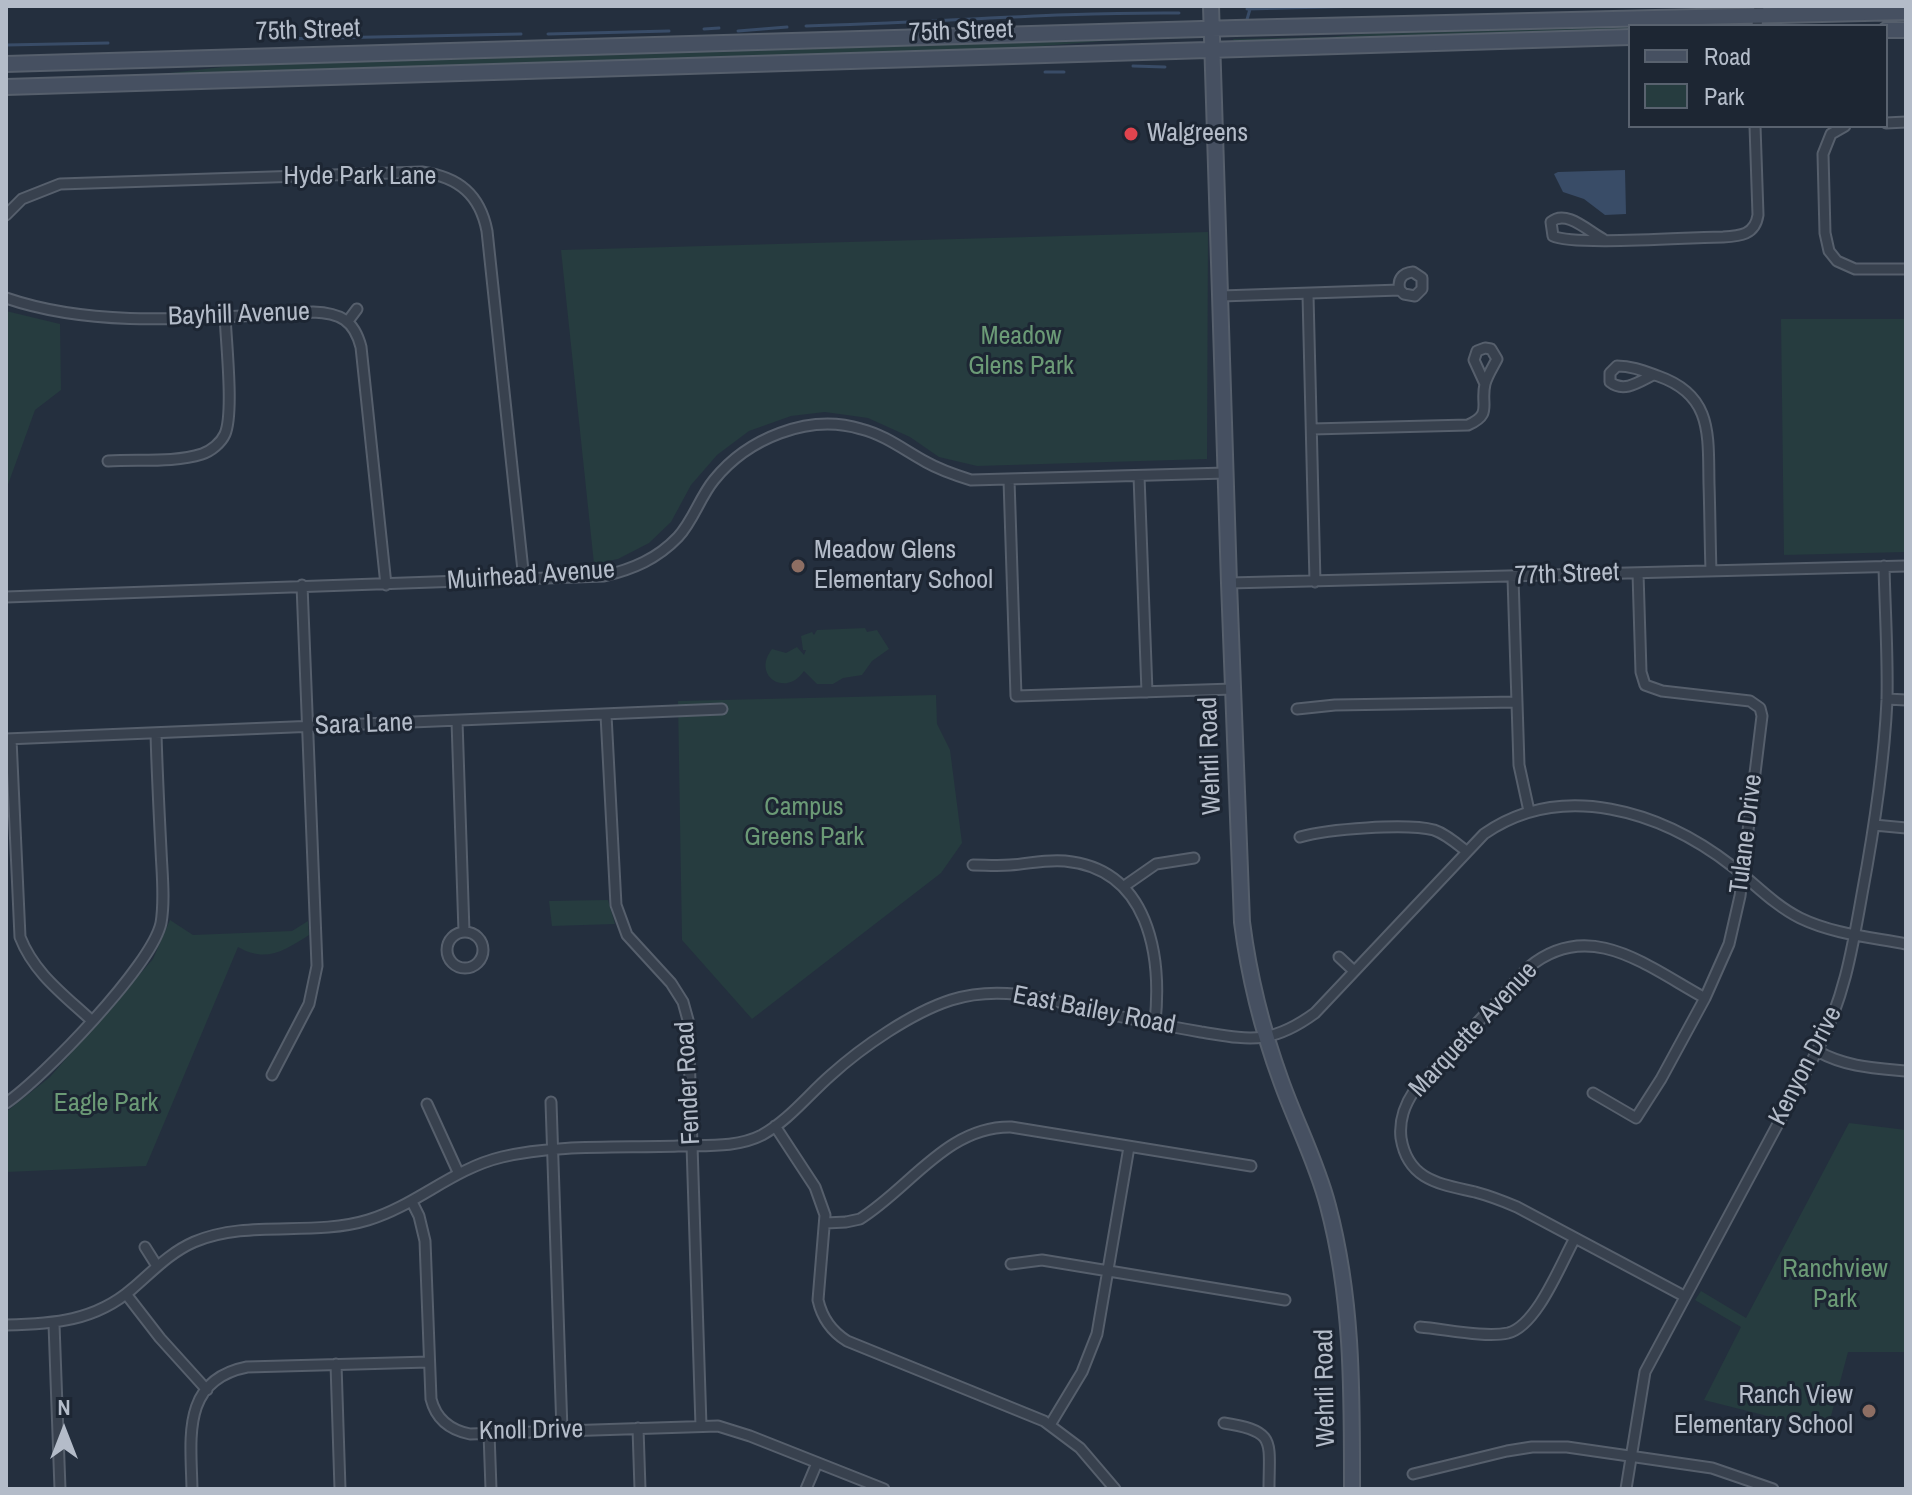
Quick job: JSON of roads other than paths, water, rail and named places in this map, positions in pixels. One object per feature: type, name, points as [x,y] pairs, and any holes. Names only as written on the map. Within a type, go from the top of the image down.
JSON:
[{"type":"main road","name":"Wehrli Road","points":[[1211,6],[1242,922],[1247,961],[1266,1037],[1321,1182],[1338,1244],[1351,1348],[1352,1489]]},
{"type":"main road","name":"75th Street","points":[[6,64],[1906,12]]},
{"type":"main road","name":"75th Street","points":[[6,87],[1628,37]]},
{"type":"street","points":[[1603,239],[1566,216],[1557,217],[1551,222],[1553,236],[1561,240],[1739,236],[1750,231],[1758,215],[1755,128]]},
{"type":"street","points":[[1842,128],[1831,134],[1823,154],[1825,233],[1829,251],[1837,261],[1855,269],[1906,269]]},
{"type":"street","name":"Hyde Park Lane","points":[[6,215],[22,199],[60,184],[422,172],[448,177],[463,186],[481,209],[487,231],[524,580]]},
{"type":"street","points":[[1221,296],[1400,290]]},
{"type":"street","points":[[1308,295],[1315,582]]},
{"type":"street","name":"Bayhill Avenue","points":[[6,298],[54,312],[87,316],[135,318],[329,313],[348,321],[361,347],[386,585]]},
{"type":"street","points":[[348,321],[357,309]]},
{"type":"street","points":[[108,461],[191,457],[222,447],[228,412],[225,315]]},
{"type":"street","points":[[1653,375],[1681,387],[1698,404],[1705,420],[1708,434],[1711,571]]},
{"type":"street","points":[[1312,429],[1468,425],[1480,420],[1485,410],[1485,384]]},
{"type":"street","name":"Muirhead Avenue","points":[[6,597],[604,576],[645,563],[680,535],[714,480],[733,461],[779,433],[809,426],[860,428],[950,473],[971,480],[1226,473]]},
{"type":"street","points":[[1139,476],[1147,692]]},
{"type":"street","points":[[1009,480],[1016,696],[1233,689]]},
{"type":"street","name":"Kenyon Drive","points":[[1626,1489],[1645,1372],[1817,1051],[1844,989],[1874,825],[1887,699],[1884,566]]},
{"type":"street","name":"77th Street","points":[[1229,583],[1906,566]]},
{"type":"street","name":"Tulane Drive","points":[[1593,1093],[1636,1118],[1705,998],[1729,944],[1742,874],[1762,713],[1750,701],[1662,691],[1645,685],[1641,672],[1638,573]]},
{"type":"street","points":[[1513,578],[1520,774],[1529,811]]},
{"type":"street","points":[[272,1075],[309,1004],[316,979],[302,585]]},
{"type":"street","points":[[1887,699],[1906,700]]},
{"type":"street","points":[[1297,709],[1335,705],[1516,702]]},
{"type":"street","name":"Sara Lane","points":[[9,739],[722,709]]},
{"type":"street","name":"Fender Road","points":[[606,715],[614,898],[627,935],[671,983],[686,1012],[701,1426]]},
{"type":"street","points":[[457,721],[464,932]]},
{"type":"street","points":[[6,1103],[52,1063],[143,961],[153,945],[161,923],[163,892],[156,733]]},
{"type":"street","points":[[9,739],[20,937],[37,970],[91,1020]]},
{"type":"street","name":"East Bailey Road","points":[[6,1325],[54,1324],[91,1314],[126,1294],[178,1250],[211,1236],[250,1230],[348,1225],[369,1220],[412,1202],[458,1172],[500,1157],[749,1140],[788,1117],[829,1076],[867,1047],[933,1007],[958,998],[997,992],[1018,993],[1155,1023],[1234,1037],[1266,1037],[1294,1027],[1315,1013],[1466,851],[1495,826],[1548,806],[1583,805],[1632,815],[1683,836],[1742,874],[1798,917],[1855,935],[1906,944]]},
{"type":"street","points":[[1874,825],[1906,828]]},
{"type":"street","points":[[1300,837],[1331,830],[1425,829],[1444,834],[1466,851]]},
{"type":"street","points":[[1123,887],[1156,864],[1194,858]]},
{"type":"street","points":[[973,865],[1064,860],[1093,868],[1123,887],[1139,909],[1154,949],[1158,980],[1155,1023]]},
{"type":"street","points":[[464,932],[476,935],[483,946],[478,963],[466,969],[450,962],[446,951],[453,936],[464,932]]},
{"type":"street","name":"Marquette Avenue","points":[[1684,1296],[1493,1197],[1438,1184],[1419,1172],[1407,1157],[1400,1129],[1409,1099],[1529,967],[1548,952],[1585,944],[1614,950],[1705,998]]},
{"type":"street","points":[[1339,957],[1354,971]]},
{"type":"street","points":[[1817,1051],[1855,1067],[1906,1071]]},
{"type":"street","points":[[551,1102],[562,1431]]},
{"type":"street","points":[[427,1104],[458,1172]]},
{"type":"street","points":[[775,1126],[815,1187],[826,1223],[818,1300],[821,1312],[834,1332],[847,1341],[1026,1412],[1050,1425],[1080,1448],[1115,1489]]},
{"type":"street","points":[[826,1223],[860,1219],[959,1140],[982,1130],[1011,1127],[1251,1166]]},
{"type":"street","points":[[1050,1425],[1090,1354],[1097,1334],[1129,1147]]},
{"type":"street","name":"Knoll Drive","points":[[412,1202],[425,1241],[431,1399],[442,1421],[461,1432],[489,1433],[701,1426],[728,1428],[884,1489]]},
{"type":"street","points":[[1420,1327],[1497,1334],[1521,1327],[1533,1314],[1575,1238]]},
{"type":"street","points":[[145,1247],[157,1266]]},
{"type":"street","points":[[1011,1264],[1042,1260],[1285,1300]]},
{"type":"street","points":[[126,1294],[207,1390]]},
{"type":"street","points":[[54,1324],[60,1489]]},
{"type":"street","points":[[192,1489],[191,1423],[194,1409],[219,1378],[241,1368],[429,1362]]},
{"type":"street","points":[[336,1364],[340,1489]]},
{"type":"street","points":[[1224,1423],[1254,1428],[1265,1437],[1269,1448],[1269,1489]]},
{"type":"street","points":[[638,1428],[640,1489]]},
{"type":"street","points":[[489,1433],[491,1489]]},
{"type":"street","points":[[1413,1474],[1532,1447],[1567,1447],[1712,1468],[1773,1489]]},
{"type":"street","points":[[806,1489],[817,1463]]},
{"type":"water","points":[[1625,170],[1626,214],[1605,215],[1584,199],[1563,192],[1554,174],[1558,172]]},
{"type":"waterway","points":[[1247,9],[1364,6]]},
{"type":"waterway","points":[[1246,23],[1250,9]]},
{"type":"waterway","points":[[806,26],[1179,13]]},
{"type":"waterway","points":[[738,31],[787,27]]},
{"type":"waterway","points":[[704,29],[719,28]]},
{"type":"waterway","points":[[548,34],[669,31]]},
{"type":"waterway","points":[[276,39],[521,34]]},
{"type":"waterway","points":[[6,45],[108,43]]},
{"type":"waterway","points":[[1133,66],[1165,67]]},
{"type":"waterway","points":[[1045,72],[1064,72]]},
{"type":"place","name":"Walgreens","points":[[1131,134]]},
{"type":"place","name":"Meadow Glens Elementary School","points":[[798,566]]},
{"type":"place","name":"Ranch View Elementary School","points":[[1869,1411]]},
{"type":"park label","name":"Meadow Glens Park","points":[[1021,352]]},
{"type":"park label","name":"Campus Greens Park","points":[[804,823]]},
{"type":"park label","name":"Eagle Park","points":[[106,1104]]},
{"type":"park label","name":"Ranchview Park","points":[[1835,1285]]}]
